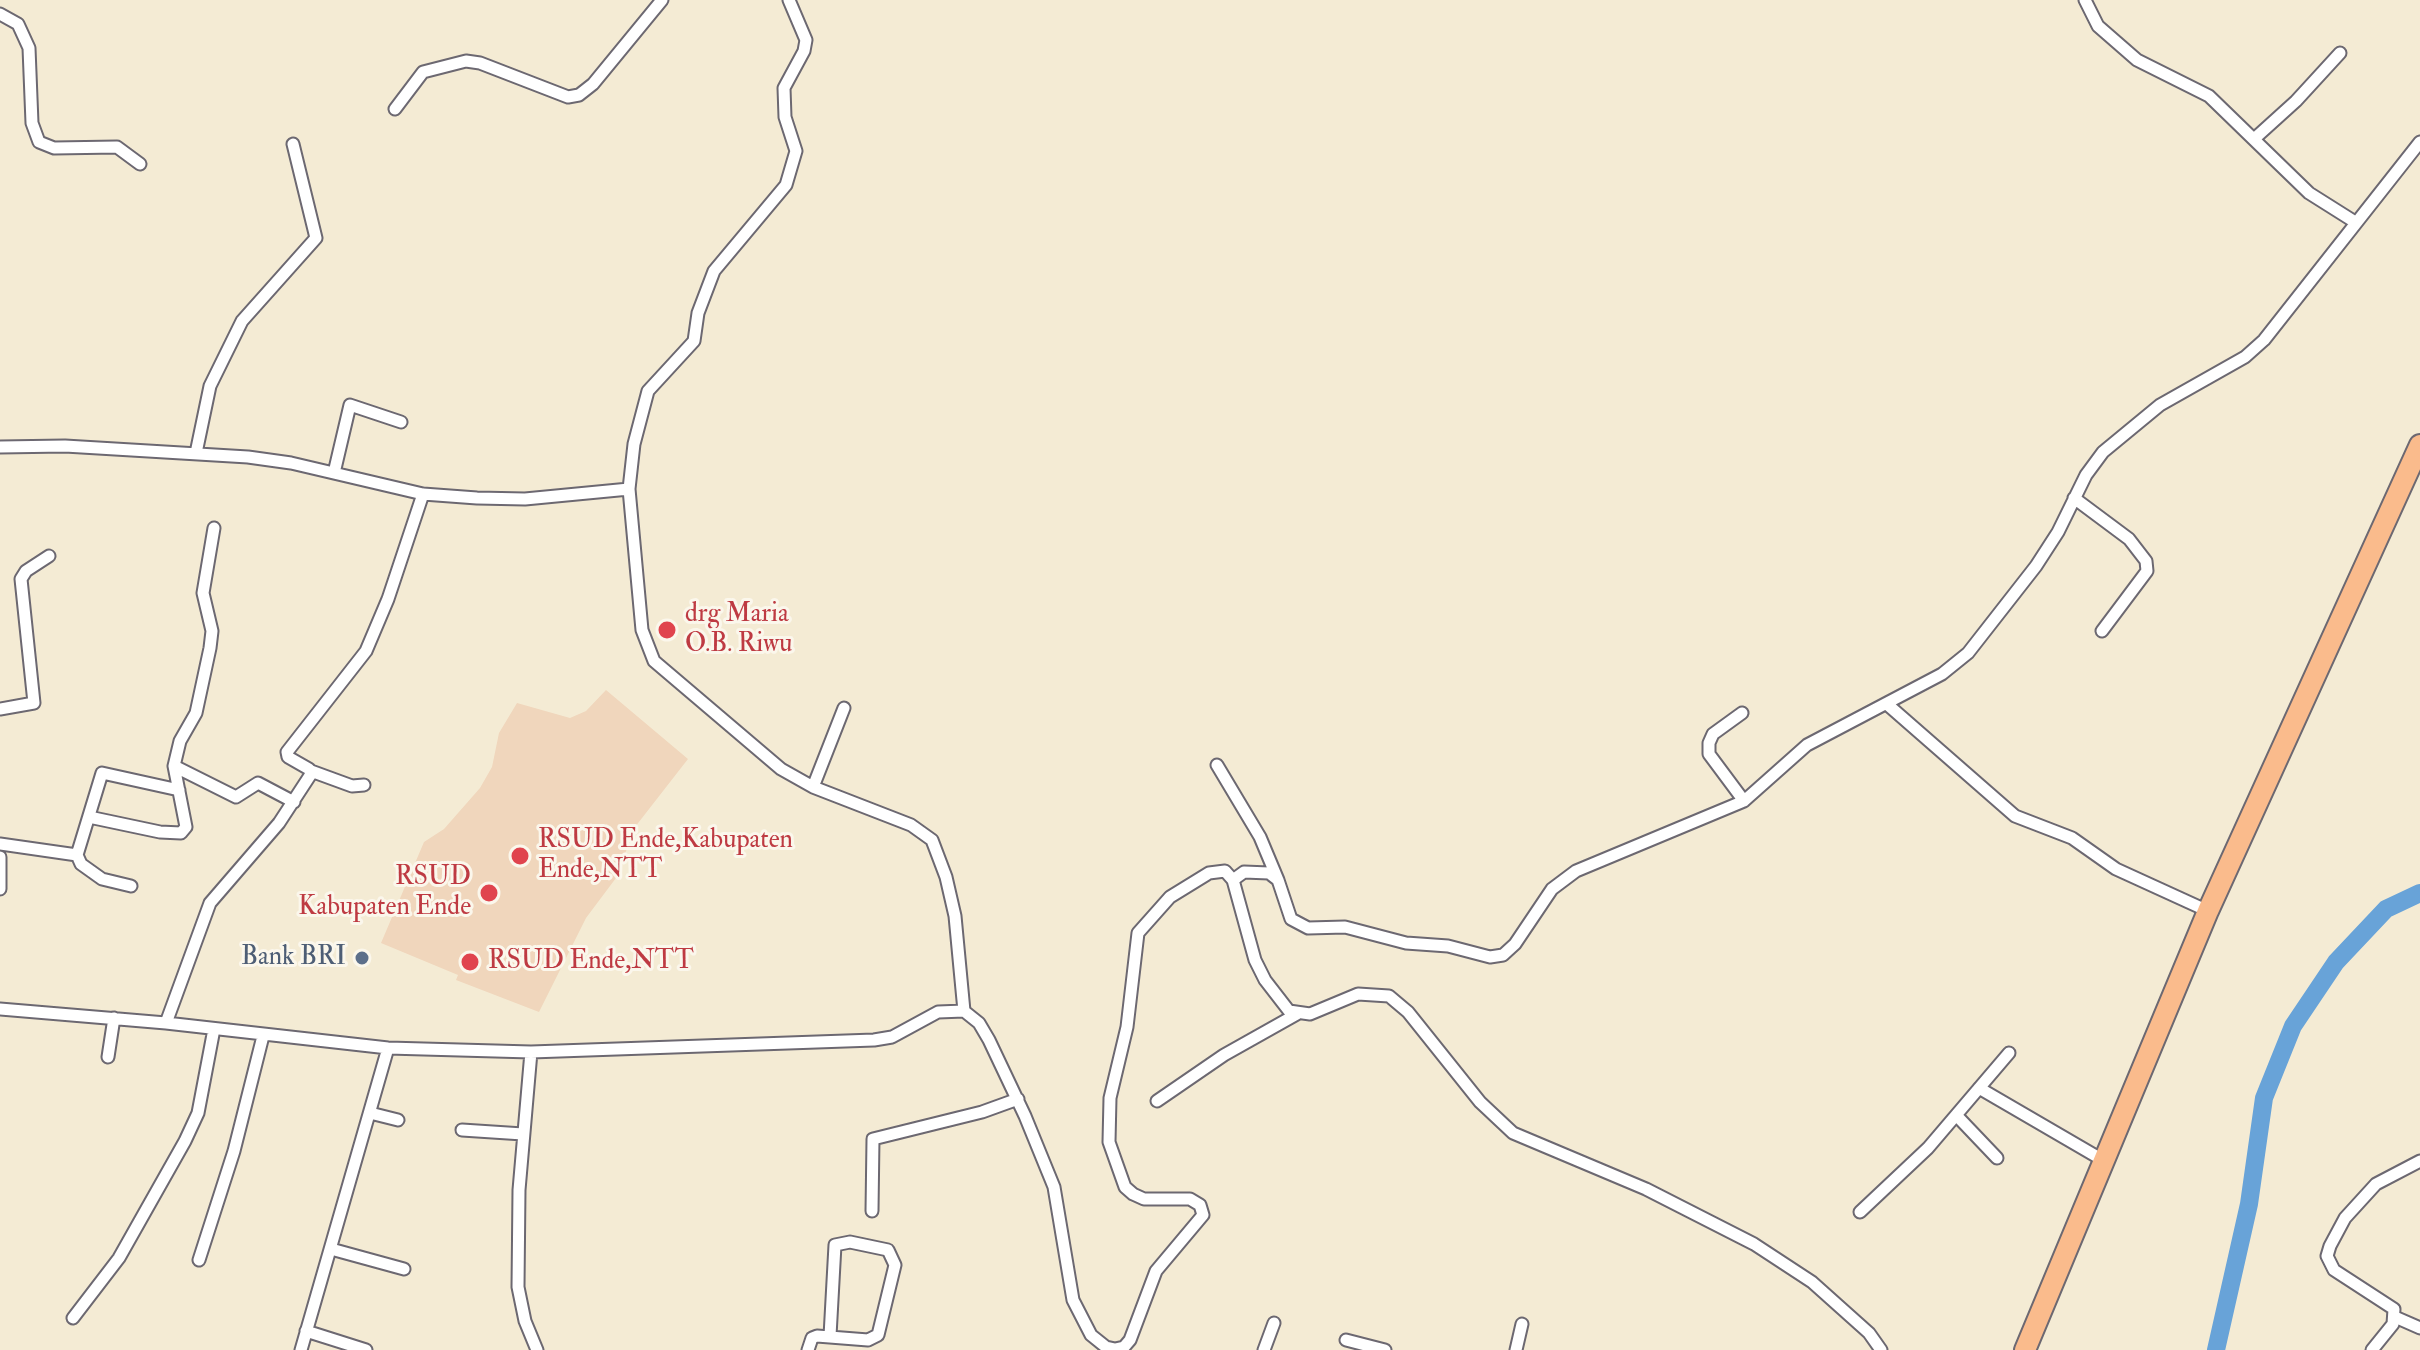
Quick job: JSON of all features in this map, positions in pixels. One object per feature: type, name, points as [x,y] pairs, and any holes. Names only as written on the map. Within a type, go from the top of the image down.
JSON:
[{"type":"highway","points":[[2025,1350],[2101,1159],[2208,911],[2420,445]]},
{"type":"street","points":[[395,109],[426,70],[466,61],[480,63],[562,95],[579,95],[593,84],[662,0]]},
{"type":"street","points":[[789,0],[806,40],[784,88],[785,117],[796,151],[786,185],[714,271],[698,313],[694,341],[648,391],[634,444],[629,489],[642,630],[654,661],[781,769],[813,787],[911,825],[932,840],[946,877],[955,916],[964,1011]]},
{"type":"street","points":[[2085,0],[2098,26],[2137,60],[2209,96],[2309,193],[2355,222]]},
{"type":"street","points":[[0,14],[18,24],[29,48],[32,129],[39,142],[54,148],[117,147],[140,164]]},
{"type":"street","points":[[2254,139],[2296,101],[2340,53]]},
{"type":"street","points":[[1217,765],[1260,837],[1291,919],[1308,928],[1345,927],[1406,943],[1448,946],[1490,957],[1503,955],[1515,944],[1552,889],[1576,871],[1744,801],[1807,745],[1942,674],[1984,636],[2058,532],[2074,498],[2103,452],[2131,425],[2245,357],[2264,340],[2301,297],[2355,222],[2420,142]]},
{"type":"street","points":[[196,453],[210,386],[242,321],[316,238],[299,180],[293,144]]},
{"type":"street","points":[[334,473],[350,405],[401,422]]},
{"type":"street","points":[[0,447],[248,457],[423,494],[525,499],[629,489]]},
{"type":"street","points":[[364,785],[352,786],[311,771],[288,757],[287,752],[366,651],[388,599],[423,494]]},
{"type":"street","points":[[2074,498],[2129,539],[2146,561],[2147,571],[2102,631]]},
{"type":"street","points":[[89,817],[181,833],[186,827],[174,766],[180,741],[196,713],[210,648],[212,631],[203,593],[214,528]]},
{"type":"street","points":[[0,709],[29,707],[34,703],[21,579],[26,571],[49,556]]},
{"type":"street","points":[[1888,705],[2015,816],[2072,838],[2116,869],[2208,911]]},
{"type":"street","points":[[813,787],[844,708]]},
{"type":"street","points":[[1742,713],[1713,734],[1709,754],[1744,801]]},
{"type":"street","points":[[174,766],[236,797],[258,783],[294,802]]},
{"type":"street","points":[[166,1023],[210,903],[294,802],[311,771]]},
{"type":"street","points":[[131,886],[102,879],[81,864],[77,855],[102,773],[179,790]]},
{"type":"street","points":[[0,844],[77,855]]},
{"type":"street","points":[[0,857],[0,889]]},
{"type":"street","points":[[1233,880],[1238,874],[1255,870],[1278,880]]},
{"type":"street","points":[[0,1009],[166,1023],[388,1048],[531,1052],[874,1040],[892,1037],[938,1012],[964,1011],[979,1023],[1018,1099],[1058,1203],[1073,1300],[1099,1343],[1115,1349],[1124,1347],[1156,1271],[1203,1215],[1200,1205],[1190,1199],[1144,1199],[1133,1194],[1125,1187],[1109,1142],[1110,1098],[1127,1027],[1138,933],[1170,897],[1209,873],[1225,871],[1233,880],[1255,960],[1284,1006],[1297,1014]]},
{"type":"street","points":[[1157,1101],[1224,1055],[1297,1014],[1310,1014],[1358,994],[1389,996],[1408,1012],[1480,1102],[1513,1133],[1646,1189],[1754,1244],[1812,1282],[1869,1333],[1881,1350]]},
{"type":"street","points":[[108,1057],[114,1018]]},
{"type":"street","points":[[73,1318],[119,1258],[185,1141],[198,1113],[214,1029]]},
{"type":"street","points":[[199,1260],[234,1151],[263,1036]]},
{"type":"street","points":[[301,1350],[388,1048]]},
{"type":"street","points":[[531,1052],[523,1134],[518,1287],[525,1321],[537,1350]]},
{"type":"street","points":[[1860,1212],[1957,1116],[2009,1053]]},
{"type":"street","points":[[1979,1088],[2101,1159]]},
{"type":"street","points":[[872,1211],[873,1139],[982,1112],[1018,1099]]},
{"type":"street","points":[[370,1113],[398,1120]]},
{"type":"street","points":[[1957,1116],[1997,1158]]},
{"type":"street","points":[[462,1130],[523,1134]]},
{"type":"street","points":[[2420,1161],[2376,1184],[2360,1200],[2336,1231],[2327,1256],[2342,1277],[2389,1303],[2395,1317],[2420,1328]]},
{"type":"street","points":[[808,1350],[812,1338],[830,1336],[868,1340],[878,1335],[895,1265],[888,1250],[850,1242],[835,1245],[830,1336]]},
{"type":"street","points":[[331,1249],[404,1269]]},
{"type":"street","points":[[2372,1350],[2389,1332],[2395,1317]]},
{"type":"street","points":[[1264,1350],[1274,1323]]},
{"type":"street","points":[[1516,1350],[1522,1324]]},
{"type":"street","points":[[306,1331],[366,1350]]},
{"type":"street","points":[[1346,1340],[1385,1350]]},
{"type":"shaded area","name":"RSUD Ende,Kabupaten Ende,NTT","points":[[606,690],[688,759],[635,827],[616,878],[586,918],[539,1012],[456,980],[458,975],[381,943],[424,842],[444,829],[480,788],[492,767],[499,733],[517,703],[570,718],[586,711]]},
{"type":"waterway","points":[[2216,1350],[2249,1204],[2264,1098],[2293,1026],[2336,962],[2386,909],[2420,893]]},
{"type":"place","name":"drg Maria O.B. Riwu","points":[[667,630]]},
{"type":"place","name":"RSUD Ende,Kabupaten Ende,NTT","points":[[520,856]]},
{"type":"place","name":"RSUD Kabupaten Ende","points":[[489,893]]},
{"type":"place","name":"Bank BRI","points":[[362,958]]},
{"type":"place","name":"RSUD Ende,NTT","points":[[470,962]]}]
